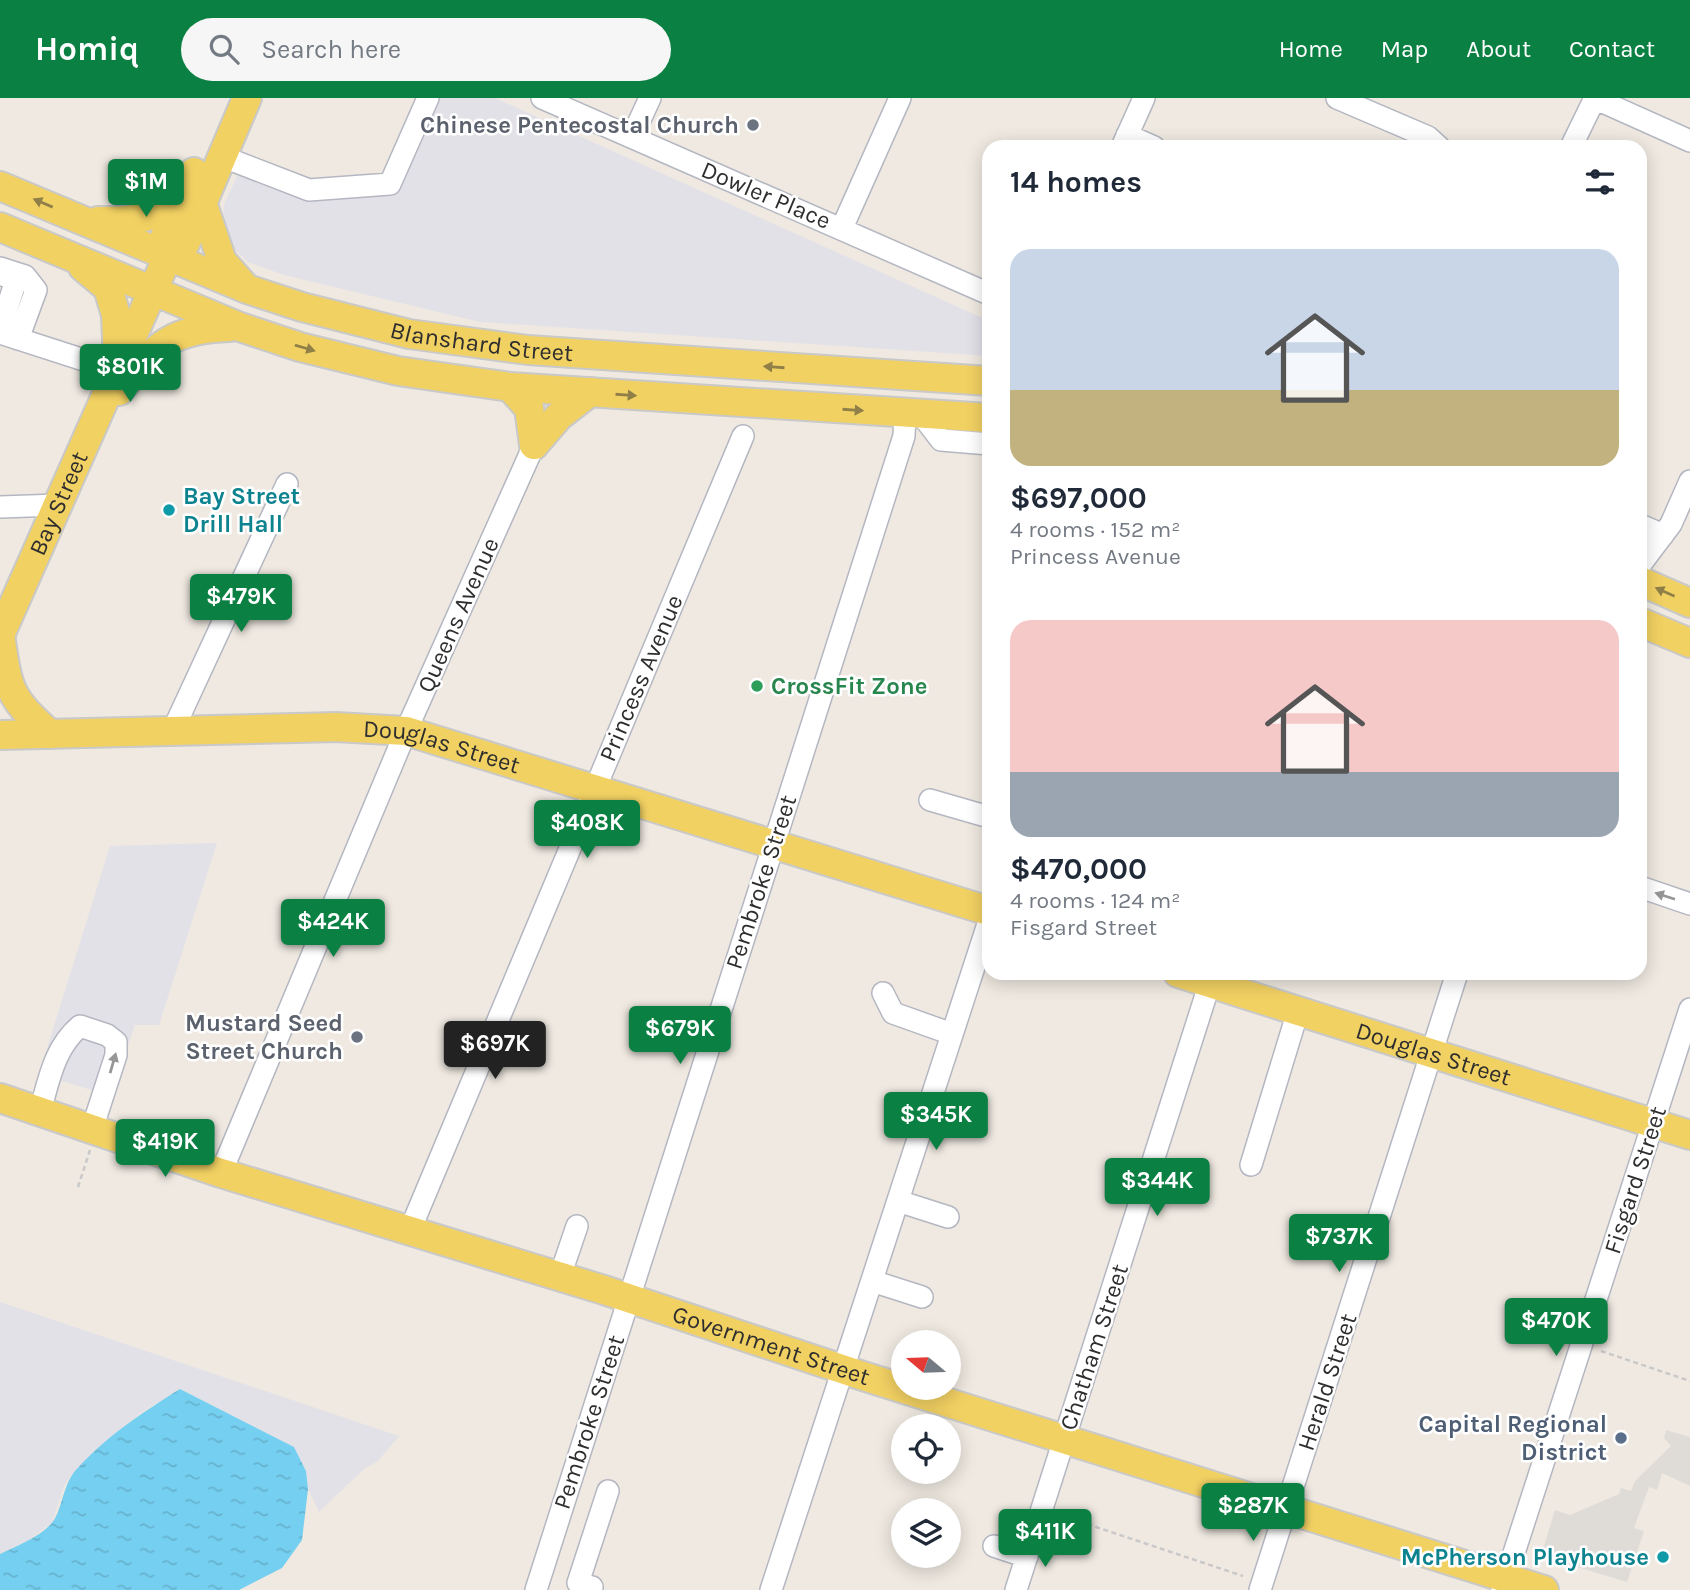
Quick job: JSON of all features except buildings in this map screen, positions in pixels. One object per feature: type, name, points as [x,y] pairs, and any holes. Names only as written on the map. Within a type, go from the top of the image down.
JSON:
[{"type":"main road","name":"Bay Street","points":[[194,196],[227,98]]},
{"type":"main road","name":"Bay Street","points":[[0,635],[168,257],[165,236],[221,156],[247,98]]},
{"type":"main road","name":"Blanshard Street","points":[[0,186],[247,289],[353,321],[469,343],[982,380]]},
{"type":"main road","points":[[85,221],[139,221],[194,196],[222,261],[247,289]]},
{"type":"main road","name":"Blanshard Street","points":[[0,227],[240,327],[300,347],[384,368],[510,387],[982,418]]},
{"type":"main road","points":[[71,256],[108,288],[116,315],[118,371]]},
{"type":"main road","points":[[97,417],[158,345],[196,328],[240,327]]},
{"type":"main road","points":[[874,373],[913,414]]},
{"type":"main road","points":[[510,387],[529,408],[534,445]]},
{"type":"main road","points":[[534,445],[559,416],[590,392]]},
{"type":"main road","points":[[1647,584],[1690,603]]},
{"type":"main road","points":[[1647,625],[1690,643]]},
{"type":"main road","points":[[0,635],[8,687],[23,710],[50,734]]},
{"type":"main road","name":"Douglas Street","points":[[0,736],[376,727],[406,731],[982,909]]},
{"type":"main road","name":"Douglas Street","points":[[1216,980],[1298,1011],[1690,1135]]},
{"type":"main road","name":"Government Street","points":[[0,1098],[221,1173],[561,1276],[843,1369],[1286,1508],[1503,1584],[1544,1590]]},
{"type":"street","points":[[221,156],[309,190],[390,184],[428,98]]},
{"type":"street","name":"Dowler Place","points":[[542,98],[982,292]]},
{"type":"street","points":[[632,137],[650,98]]},
{"type":"street","points":[[842,228],[900,98]]},
{"type":"street","points":[[1125,140],[1144,98]]},
{"type":"street","points":[[1337,98],[1430,140]]},
{"type":"street","points":[[1574,140],[1595,98],[1632,106],[1690,141]]},
{"type":"street","points":[[0,268],[25,276],[36,290],[6,334]]},
{"type":"street","points":[[0,274],[16,280],[6,334]]},
{"type":"street","points":[[6,334],[118,371]]},
{"type":"street","points":[[913,414],[941,440],[982,443]]},
{"type":"street","name":"Pembroke Street","points":[[536,1590],[772,846],[913,414]]},
{"type":"street","name":"Princess Avenue","points":[[410,1230],[743,436]]},
{"type":"street","name":"Queens Avenue","points":[[221,1173],[406,731],[534,445]]},
{"type":"street","points":[[1647,556],[1663,535],[1690,481]]},
{"type":"street","points":[[173,730],[287,484]]},
{"type":"street","points":[[0,507],[58,505]]},
{"type":"street","points":[[1647,528],[1663,535]]},
{"type":"street","points":[[930,800],[982,815]]},
{"type":"street","points":[[1647,889],[1690,904]]},
{"type":"street","points":[[771,1590],[982,942]]},
{"type":"street","name":"Chatham Street","points":[[1016,1590],[1210,980]]},
{"type":"street","name":"Herald Street","points":[[1260,1590],[1455,980]]},
{"type":"street","points":[[883,993],[893,1013],[952,1034]]},
{"type":"street","name":"Fisgard Street","points":[[1503,1584],[1690,1009]]},
{"type":"street","points":[[1251,1165],[1298,1011]]},
{"type":"street","points":[[40,1111],[55,1059],[66,1041],[80,1026],[107,1035],[116,1042],[117,1048],[92,1129]]},
{"type":"street","points":[[898,1201],[948,1217]]},
{"type":"street","points":[[561,1276],[577,1226]]},
{"type":"street","points":[[872,1281],[922,1297]]},
{"type":"street","points":[[591,1590],[592,1587],[578,1583],[608,1491]]},
{"type":"street","points":[[554,1531],[591,1543]]},
{"type":"street","points":[[994,1546],[1027,1557]]},
{"type":"path","points":[[78,1187],[86,1160]]},
{"type":"path","points":[[1584,1341],[1603,1352],[1690,1381]]},
{"type":"path","points":[[1063,1516],[1243,1576]]},
{"type":"shaded area","points":[[439,98],[495,98],[982,318],[982,356],[480,322],[284,275],[248,262],[226,241],[222,228],[224,205],[237,176],[250,173],[308,198],[399,187]]},
{"type":"shaded area","points":[[217,843],[159,1025],[135,1025],[111,1096],[39,1074],[110,846]]},
{"type":"shaded area","points":[[0,1302],[399,1436],[378,1461],[364,1469],[319,1512],[308,1489],[306,1471],[294,1447],[180,1389],[139,1414],[76,1470],[64,1486],[52,1523],[27,1541],[0,1554]]},
{"type":"shaded area","points":[[1666,1430],[1690,1437],[1690,1486],[1662,1473],[1657,1490],[1649,1487],[1634,1528],[1644,1531],[1627,1582],[1541,1556],[1555,1510],[1570,1515],[1619,1494],[1621,1488],[1631,1491],[1635,1481],[1671,1446],[1664,1438]]},
{"type":"water","points":[[180,1389],[294,1447],[306,1471],[308,1489],[302,1540],[282,1568],[239,1590],[0,1590],[0,1554],[46,1529],[58,1513],[71,1477],[86,1459],[124,1426]]},
{"type":"place","name":"Chinese Pentecostal Church","points":[[753,125]]},
{"type":"place","name":"Bay Street Drill Hall","points":[[169,510]]},
{"type":"place","name":"CrossFit Zone","points":[[757,686]]},
{"type":"place","name":"Mustard Seed Street Church","points":[[357,1037]]},
{"type":"place","name":"Capital Regional District","points":[[1621,1438]]},
{"type":"place","name":"McPherson Playhouse","points":[[1663,1557]]}]
